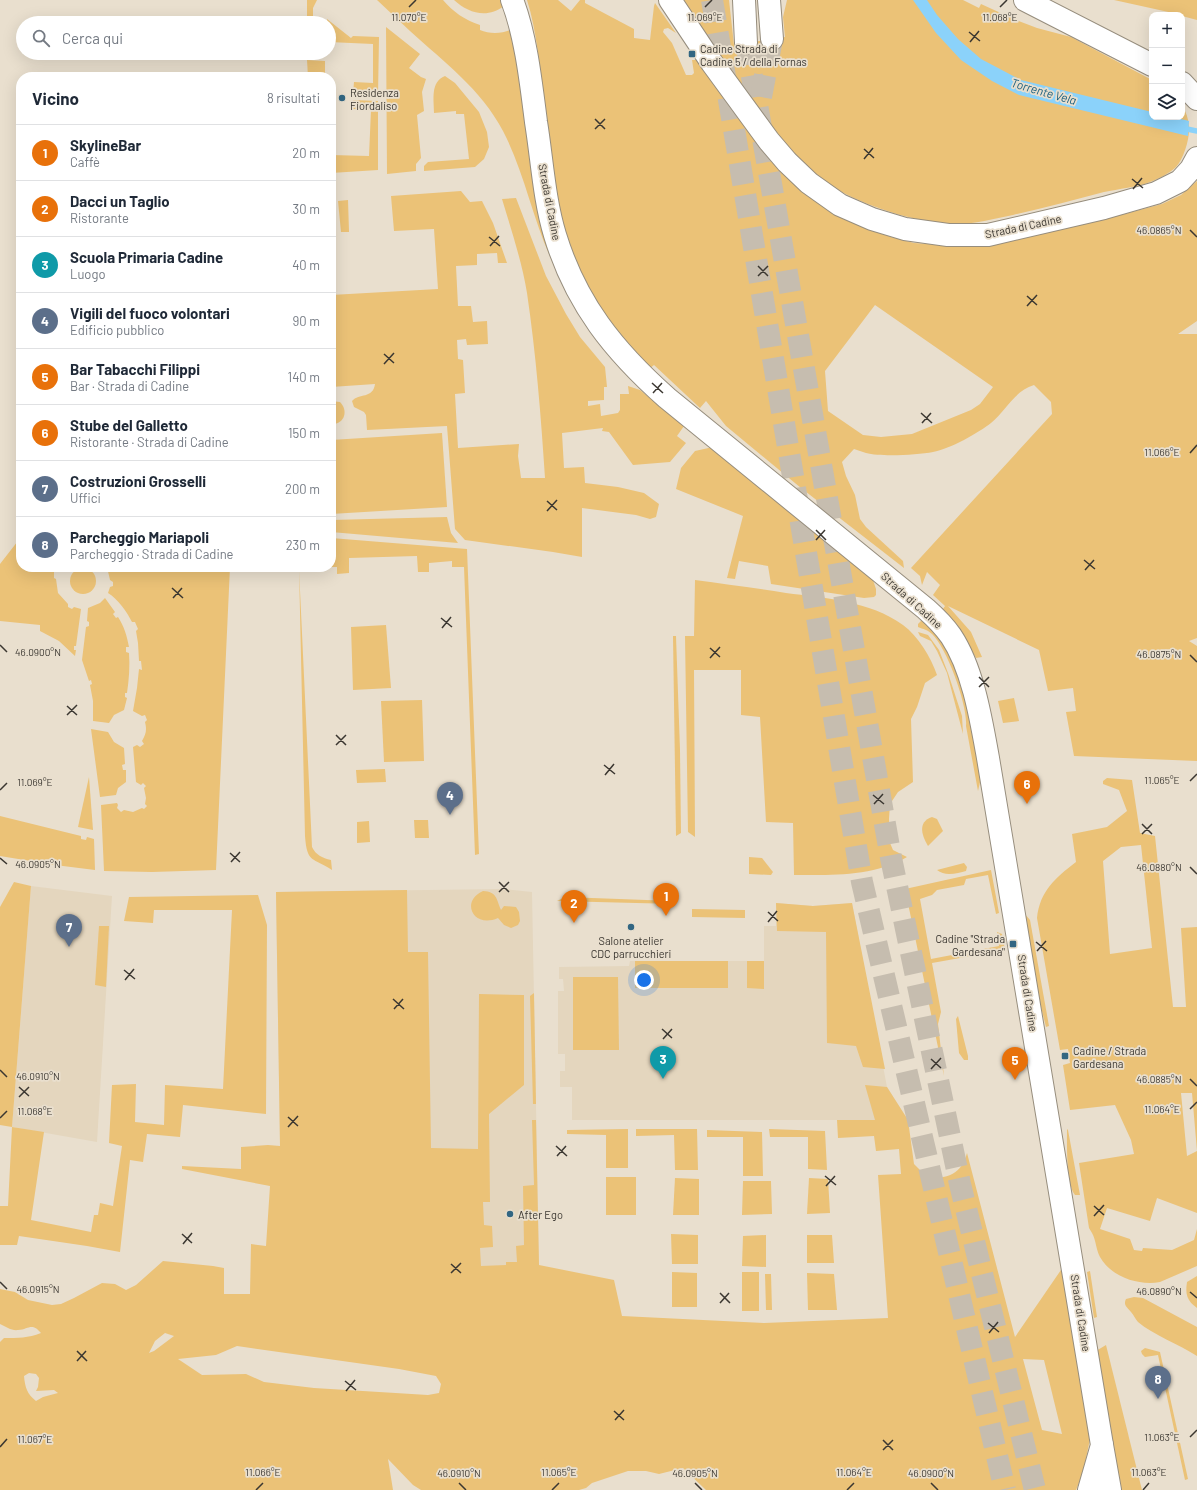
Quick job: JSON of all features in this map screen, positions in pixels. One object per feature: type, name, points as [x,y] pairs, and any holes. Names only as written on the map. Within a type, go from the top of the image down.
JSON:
[{"type":"main road","name":"Strada di Cadine","points":[[512,0],[530,73],[546,187],[555,234],[574,282],[597,324],[642,376],[666,398],[926,609],[939,621],[951,636],[961,655],[975,696],[988,758],[1110,1490]]},
{"type":"main road","name":"Strada di Cadine","points":[[670,0],[712,63],[787,162],[809,183],[840,205],[872,219],[905,229],[948,235],[988,235],[1104,208],[1156,193],[1180,181],[1191,169],[1197,158]]},
{"type":"main road","points":[[744,0],[746,43]]},
{"type":"main road","points":[[769,0],[772,39]]},
{"type":"main road","points":[[1025,0],[1149,63]]},
{"type":"main road","points":[[1183,84],[1197,99]]},
{"type":"main road","points":[[1089,1490],[1102,1445]]},
{"type":"shaded area","points":[[307,0],[317,0],[313,8],[313,16],[307,16]]},
{"type":"shaded area","points":[[377,0],[443,0],[460,15],[469,21],[480,25],[480,30],[495,33],[510,30],[517,56],[554,265],[540,232],[511,147],[494,116],[473,89],[449,65]]},
{"type":"shaded area","points":[[454,0],[501,0],[504,6],[491,12],[478,13],[459,5]]},
{"type":"shaded area","points":[[527,0],[558,0],[571,11],[580,0],[585,0],[585,3],[634,29],[634,38],[650,40],[655,3],[676,33],[668,28],[664,29],[663,32],[672,43],[686,75],[692,75],[694,73],[692,60],[699,60],[865,228],[914,243],[975,245],[1005,241],[1106,219],[1162,204],[1181,195],[1197,181],[1197,321],[1178,334],[1197,334],[1197,638],[1189,641],[1197,646],[1197,761],[1074,756],[1066,712],[1076,711],[1073,688],[1048,691],[1039,650],[948,606],[971,632],[982,657],[976,658],[959,627],[943,609],[945,606],[933,595],[940,585],[927,572],[922,585],[920,576],[911,568],[1052,414],[1051,402],[1034,385],[1016,396],[991,423],[971,436],[947,448],[933,452],[899,455],[864,453],[854,449],[842,462],[846,476],[855,495],[860,519],[866,527],[903,561],[904,568],[801,488],[726,426],[706,401],[700,408],[654,365],[649,369],[625,344],[613,328],[589,289],[576,261],[566,233],[555,183],[537,49]],"holes":[[[875,305],[993,387],[980,404],[971,410],[912,434],[881,437],[863,435],[828,411],[825,371]]]},
{"type":"shaded area","points":[[682,0],[729,0],[734,45],[785,37],[783,17],[787,0],[963,0],[979,8],[981,4],[1037,28],[1071,37],[1149,78],[1149,120],[1185,120],[1185,111],[1189,125],[1187,144],[1185,151],[1176,167],[1167,174],[1145,184],[1104,192],[1013,215],[966,224],[950,224],[922,220],[867,204],[842,192],[814,172],[779,135]]},
{"type":"shaded area","points":[[1114,0],[1197,0],[1197,20],[1185,17],[1185,12],[1168,12]]},
{"type":"shaded area","points":[[336,26],[351,38],[353,36],[379,37],[378,95],[353,94],[354,82],[373,83],[373,44],[336,42]]},
{"type":"shaded area","points":[[386,27],[420,54],[409,68],[426,79],[422,92],[424,111],[417,115],[421,158],[416,164],[416,171],[387,174]]},
{"type":"shaded area","points":[[307,60],[325,61],[325,72],[308,72]]},
{"type":"shaded area","points":[[445,76],[455,83],[479,112],[487,132],[489,147],[484,159],[475,167],[424,171],[424,166],[428,162],[469,159],[464,114],[456,114],[456,111],[434,113],[435,87],[437,82]]},
{"type":"shaded area","points":[[353,100],[378,101],[378,170],[336,173],[336,155],[369,156],[371,110],[353,109]]},
{"type":"shaded area","points":[[461,191],[470,202],[482,201],[493,223],[507,263],[498,263],[497,253],[477,254],[477,265],[456,266],[458,306],[471,306],[473,322],[487,321],[488,344],[467,345],[466,339],[457,340],[458,359],[463,360],[465,393],[455,394],[458,448],[519,444],[518,456],[521,478],[545,478],[538,385],[527,293],[519,258],[502,199],[516,198],[546,276],[566,314],[580,337],[605,367],[607,387],[604,387],[604,400],[588,401],[588,406],[600,404],[601,416],[618,413],[620,410],[620,394],[629,394],[628,386],[640,390],[684,426],[677,436],[686,443],[670,462],[633,465],[609,432],[602,431],[603,428],[562,433],[564,468],[584,467],[585,483],[618,487],[644,493],[659,504],[656,517],[650,519],[636,515],[582,508],[582,557],[465,540],[455,529],[447,426],[367,430],[366,415],[364,412],[354,407],[352,401],[372,392],[375,384],[336,387],[336,295],[438,289],[434,229],[394,231],[391,196]]},
{"type":"shaded area","points":[[348,200],[349,232],[341,232],[338,201]]},
{"type":"shaded area","points":[[336,402],[340,402],[345,413],[342,420],[336,424]]},
{"type":"shaded area","points":[[442,433],[447,507],[336,514],[336,440]]},
{"type":"shaded area","points":[[713,447],[873,580],[876,595],[874,597],[864,598],[771,584],[768,566],[739,561],[735,579],[727,578],[743,516],[676,489],[681,468],[695,451]]},
{"type":"shaded area","points":[[447,517],[451,533],[458,543],[336,532],[336,520]]},
{"type":"shaded area","points":[[336,538],[467,549],[479,854],[475,855],[464,567],[452,567],[452,561],[429,563],[429,572],[418,572],[417,556],[349,558],[349,573],[337,574]]},
{"type":"shaded area","points":[[16,543],[16,572],[54,572],[58,593],[68,604],[68,607],[72,609],[74,607],[81,609],[76,646],[74,646],[74,650],[76,650],[75,656],[59,641],[40,631],[40,625],[0,621],[0,564]]},
{"type":"shaded area","points":[[74,572],[92,572],[95,576],[95,586],[88,593],[78,593],[71,586],[71,576]]},
{"type":"shaded area","points":[[108,572],[230,572],[216,870],[152,872],[104,871],[101,805],[117,803],[117,808],[121,812],[124,810],[133,812],[142,808],[144,809],[147,806],[145,804],[146,798],[144,788],[146,786],[143,783],[141,785],[136,782],[133,747],[137,745],[140,747],[144,744],[142,741],[146,732],[145,722],[147,720],[145,715],[142,716],[133,711],[139,669],[142,670],[141,661],[139,661],[136,631],[138,629],[135,622],[132,622],[122,606],[108,593],[110,587],[113,586],[113,582],[110,580]]},
{"type":"shaded area","points":[[299,572],[312,847],[320,856],[331,860],[332,870],[309,856],[305,836]]},
{"type":"shaded area","points":[[695,580],[831,599],[862,606],[890,617],[903,625],[919,641],[928,654],[937,675],[925,683],[917,707],[911,719],[913,782],[898,792],[890,804],[889,819],[890,843],[893,850],[907,857],[894,864],[852,874],[794,875],[793,823],[766,822],[760,717],[741,715],[741,670],[694,670],[695,837],[688,832],[685,636],[694,636]]},
{"type":"shaded area","points":[[105,598],[115,612],[113,614],[116,618],[118,617],[122,624],[129,647],[126,647],[126,652],[129,653],[129,678],[127,693],[125,693],[125,697],[127,698],[124,710],[114,715],[109,723],[93,721],[93,701],[90,685],[92,684],[91,680],[89,681],[82,660],[86,627],[89,626],[89,622],[87,621],[88,608],[100,603]]},
{"type":"shaded area","points":[[922,620],[931,628],[943,643],[955,668],[969,713],[981,778],[978,791],[966,726],[964,705],[960,692],[950,664],[938,641],[930,633],[918,627],[918,624]]},
{"type":"shaded area","points":[[386,625],[391,688],[353,690],[351,627]]},
{"type":"shaded area","points":[[918,632],[928,635],[939,650],[962,716],[963,734],[947,673],[931,641],[920,636]]},
{"type":"shaded area","points":[[673,636],[676,636],[680,750],[681,833],[676,836]]},
{"type":"shaded area","points":[[1014,698],[1019,721],[1003,723],[998,701]]},
{"type":"shaded area","points":[[422,700],[424,761],[384,762],[381,701]]},
{"type":"shaded area","points":[[91,729],[108,732],[114,742],[124,748],[125,764],[122,765],[123,770],[126,770],[126,782],[118,788],[116,795],[100,797]]},
{"type":"shaded area","points":[[385,769],[386,782],[357,783],[356,770]]},
{"type":"shaded area","points":[[89,777],[93,830],[78,827]]},
{"type":"shaded area","points":[[1107,778],[1132,780],[1140,833],[1155,836],[1173,1007],[1186,1007],[1181,928],[1197,927],[1197,1151],[1197,1213],[1157,1198],[1150,1221],[1107,1208],[1100,1229],[1130,1239],[1134,1250],[1142,1251],[1143,1248],[1172,1250],[1194,1240],[1197,1229],[1197,1266],[1160,1282],[1152,1283],[1135,1281],[1118,1275],[1111,1270],[1100,1257],[1089,1228],[1079,1163],[1134,1154],[1131,1140],[1115,1105],[1070,1110],[1063,1065],[1070,1063],[1068,1049],[1060,1050],[1037,918],[1041,900],[1045,893],[1061,874],[1076,862],[1072,834],[1107,827],[1127,811],[1119,790],[1103,784],[1103,781]],"holes":[[[1141,845],[1152,948],[1110,954],[1103,861],[1121,847]],[[1181,1093],[1192,1093],[1197,1151],[1187,1156]]]},
{"type":"shaded area","points":[[0,816],[81,836],[81,839],[86,840],[87,837],[94,839],[95,870],[0,856]]},
{"type":"shaded area","points":[[932,817],[937,819],[943,831],[928,846],[922,830],[924,822]]},
{"type":"shaded area","points":[[414,820],[428,820],[429,838],[415,838]]},
{"type":"shaded area","points":[[369,821],[370,842],[357,843],[357,822]]},
{"type":"shaded area","points":[[749,857],[762,858],[773,872],[771,875],[749,874]]},
{"type":"shaded area","points":[[964,863],[967,867],[966,871],[948,874],[937,870]]},
{"type":"shaded area","points":[[991,870],[999,913],[996,914],[988,875],[966,879],[964,885],[937,890],[932,895],[920,899],[931,959],[999,946],[997,932],[1002,934],[1005,950],[932,963],[941,1012],[938,1024],[944,1076],[905,889]]},
{"type":"shaded area","points":[[14,882],[31,886],[12,1127],[0,1125],[0,907]]},
{"type":"shaded area","points":[[31,886],[112,896],[97,1142],[12,1127]]},
{"type":"shaded area","points":[[504,889],[532,892],[539,1265],[282,1271],[276,892]]},
{"type":"shaded area","points":[[407,890],[408,952],[428,952],[431,1148],[478,1149],[479,994],[524,995],[524,1085],[489,1114],[490,1202],[483,1202],[484,1225],[492,1226],[493,1247],[480,1248],[481,1266],[506,1265],[506,1262],[517,1262],[516,1246],[524,1245],[523,1186],[534,1185],[532,1120],[536,1120],[539,1265],[614,1280],[622,1316],[764,1323],[888,1318],[878,1175],[901,1174],[899,1149],[876,1151],[874,1136],[838,1138],[837,1120],[875,1120],[865,1085],[887,1087],[908,1120],[914,1164],[928,1178],[942,1177],[953,1174],[961,1166],[967,1153],[1015,1337],[1063,1267],[1090,1439],[1083,1473],[1076,1490],[706,1490],[683,1468],[659,1474],[646,1471],[628,1471],[592,1483],[586,1488],[579,1490],[421,1490],[413,1485],[388,1459],[393,1490],[0,1490],[0,1342],[4,1338],[32,1336],[41,1333],[33,1327],[16,1330],[0,1324],[0,1289],[15,1292],[28,1300],[52,1305],[61,1304],[102,1283],[115,1284],[126,1290],[136,1285],[163,1261],[224,1268],[224,1294],[250,1294],[251,1244],[266,1246],[270,1186],[182,1169],[182,1166],[241,1169],[241,1147],[268,1145],[280,1146],[276,892]],"holes":[[[165,1333],[174,1336],[149,1353],[155,1341]],[[237,1346],[399,1369],[436,1376],[441,1384],[439,1393],[428,1395],[314,1388],[264,1382],[246,1374],[202,1375],[178,1359],[216,1355]],[[1023,1359],[1044,1360],[1062,1434],[1042,1430]],[[29,1373],[36,1374],[39,1378],[36,1391],[54,1390],[58,1393],[43,1397],[36,1401],[30,1396],[27,1390],[24,1376]]]},
{"type":"shaded area","points":[[483,891],[494,894],[501,910],[504,906],[516,907],[519,912],[520,921],[518,925],[511,928],[504,925],[498,918],[482,920],[476,917],[472,912],[472,901],[476,895]]},
{"type":"shaded area","points":[[258,895],[267,925],[266,1114],[183,1105],[180,1137],[147,1134],[143,1162],[130,1160],[120,1252],[19,1236],[17,1245],[0,1245],[0,1206],[8,1206],[12,1127],[44,1132],[31,1220],[91,1232],[94,1215],[98,1215],[100,1203],[113,1206],[122,1146],[109,1143],[112,1085],[136,1084],[135,1122],[164,1125],[165,1085],[223,1089],[232,910],[154,910],[153,923],[124,921],[129,897]]},
{"type":"shaded area","points":[[565,897],[673,901],[676,904],[557,901]]},
{"type":"shaded area","points":[[776,903],[813,906],[852,903],[887,1087],[908,1120],[572,1120],[572,1087],[560,1087],[560,1071],[565,1071],[565,1054],[558,1054],[558,991],[564,991],[563,979],[559,979],[559,967],[629,966],[630,961],[764,961],[764,926],[776,926]]},
{"type":"shaded area","points":[[776,903],[813,906],[852,903],[885,1069],[863,1067],[856,1046],[827,1043],[826,932],[777,931]]},
{"type":"shaded area","points":[[692,909],[745,910],[745,918],[692,917]]},
{"type":"shaded area","points":[[1024,913],[1030,920],[1049,1026],[1046,1027],[1037,991]]},
{"type":"shaded area","points":[[99,926],[109,926],[106,987],[95,985]]},
{"type":"shaded area","points":[[635,961],[728,961],[728,988],[635,988]]},
{"type":"shaded area","points":[[747,961],[764,961],[764,989],[747,988]]},
{"type":"shaded area","points":[[573,977],[618,977],[619,1050],[573,1050]]},
{"type":"shaded area","points":[[534,993],[536,1104],[533,1104],[530,996]]},
{"type":"shaded area","points":[[958,1016],[968,1060],[964,1060],[959,1053],[956,1019]]},
{"type":"shaded area","points":[[628,1129],[628,1168],[606,1168],[606,1135],[567,1134],[567,1130]]},
{"type":"shaded area","points":[[636,1129],[697,1129],[698,1170],[675,1170],[674,1135],[636,1136]]},
{"type":"shaded area","points":[[769,1129],[825,1131],[827,1170],[808,1169],[808,1137],[770,1137]]},
{"type":"shaded area","points":[[1067,1129],[1080,1195],[1075,1195],[1070,1182]]},
{"type":"shaded area","points":[[707,1130],[762,1132],[763,1176],[743,1176],[743,1137],[707,1137]]},
{"type":"shaded area","points":[[606,1177],[636,1177],[636,1215],[606,1215]]},
{"type":"shaded area","points":[[675,1178],[699,1179],[699,1215],[673,1215]]},
{"type":"shaded area","points":[[809,1178],[828,1179],[830,1213],[807,1214]]},
{"type":"shaded area","points":[[743,1181],[771,1181],[772,1214],[742,1215]]},
{"type":"shaded area","points":[[671,1234],[698,1235],[698,1264],[672,1264]]},
{"type":"shaded area","points":[[766,1235],[766,1267],[742,1266],[743,1236]]},
{"type":"shaded area","points":[[807,1235],[832,1235],[834,1263],[807,1263]]},
{"type":"shaded area","points":[[1090,1271],[1097,1317],[1094,1318],[1087,1272]]},
{"type":"shaded area","points":[[672,1272],[697,1273],[697,1307],[672,1307]]},
{"type":"shaded area","points":[[742,1272],[759,1272],[759,1311],[742,1311]]},
{"type":"shaded area","points":[[807,1273],[834,1274],[837,1310],[808,1310]]},
{"type":"shaded area","points":[[765,1274],[771,1274],[772,1310],[766,1310]]},
{"type":"shaded area","points":[[1197,1276],[1197,1308],[1189,1300],[1186,1290],[1187,1282]]},
{"type":"shaded area","points":[[1134,1297],[1143,1298],[1197,1327],[1197,1356],[1144,1327],[1138,1322],[1125,1303],[1126,1299]]},
{"type":"shaded area","points":[[1106,1345],[1142,1490],[1119,1490],[1096,1351]]},
{"type":"shaded area","points":[[1145,1348],[1160,1352],[1188,1479],[1185,1480],[1158,1355],[1145,1357],[1141,1351]]},
{"type":"water","points":[[913,0],[927,0],[937,15],[958,39],[981,59],[1021,80],[1149,111],[1149,120],[1189,121],[1188,136],[1019,95],[992,81],[961,60],[936,33]]},
{"type":"waterway","name":"Torrente Vela","points":[[1182,128],[1197,131]]},
{"type":"tunnel","points":[[712,0],[862,882],[1005,1490]]},
{"type":"tunnel","points":[[761,97],[772,39]]},
{"type":"tunnel","points":[[746,43],[891,858],[960,1184],[1035,1490]]},
{"type":"place","name":"Cadine Strada di Cadine 5 / della Fornas","points":[[692,54]]},
{"type":"place","name":"Residenza Fiordaliso","points":[[342,98]]},
{"type":"place","name":"Stube del Galletto","points":[[1027,804]]},
{"type":"place","name":"Vigili del fuoco volontari","points":[[450,815]]},
{"type":"place","name":"SkylineBar","points":[[666,916]]},
{"type":"place","name":"Dacci un Taglio","points":[[574,923]]},
{"type":"place","name":"Salone atelier CDC parrucchieri","points":[[631,927]]},
{"type":"place","name":"Cadine \"Strada Gardesana\"","points":[[1013,944]]},
{"type":"place","name":"Costruzioni Grosselli","points":[[69,947]]},
{"type":"place","name":"Cadine / Strada Gardesana","points":[[1065,1056]]},
{"type":"place","name":"Scuola Primaria Cadine","points":[[663,1079]]},
{"type":"place","name":"Bar Tabacchi Filippi","points":[[1015,1080]]},
{"type":"place","name":"After Ego","points":[[510,1214]]},
{"type":"place","name":"Parcheggio Mariapoli","points":[[1158,1399]]}]
